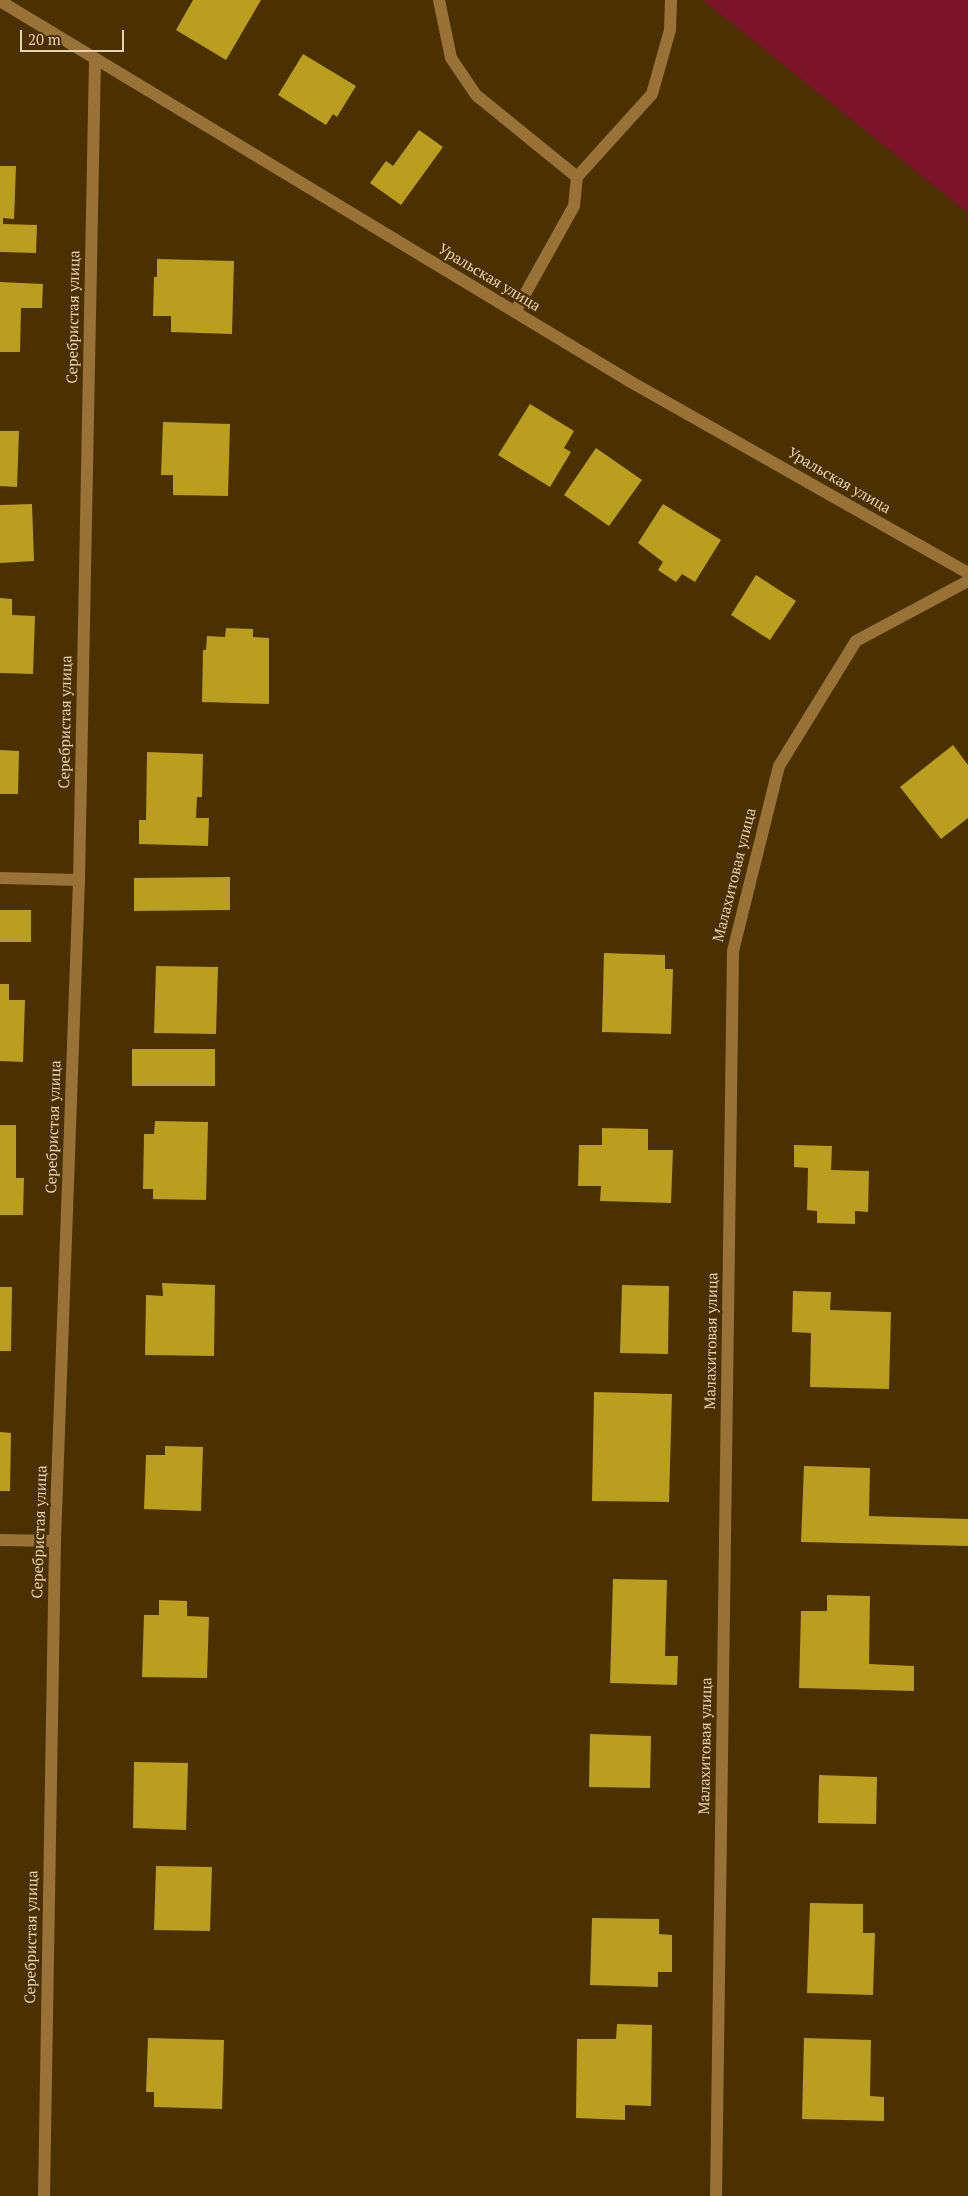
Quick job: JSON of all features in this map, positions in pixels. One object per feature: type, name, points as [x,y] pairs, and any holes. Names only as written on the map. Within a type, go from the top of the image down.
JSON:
[{"type":"street","points":[[439,0],[451,58],[476,96],[577,177]]},
{"type":"street","points":[[515,312],[574,206],[577,177],[652,94],[670,30],[671,0]]},
{"type":"street","name":"Уральская улица","points":[[0,1],[631,382],[968,573]]},
{"type":"street","name":"Серебристая улица","points":[[44,2196],[55,1541],[79,880],[95,59]]},
{"type":"street","name":"Малахитовая улица","points":[[716,2196],[733,951],[779,766],[856,641],[968,581]]},
{"type":"street","points":[[0,878],[79,880]]},
{"type":"street","points":[[0,1540],[55,1541]]},
{"type":"shaded area","points":[[703,0],[968,0],[968,213]]},
{"type":"building","points":[[193,0],[261,0],[226,60],[176,30]]},
{"type":"building","points":[[303,54],[356,86],[337,117],[333,114],[326,125],[278,95]]},
{"type":"building","points":[[419,130],[443,147],[401,205],[370,183],[386,161],[393,166]]},
{"type":"building","points":[[0,166],[16,166],[14,219],[3,218],[3,224],[37,225],[36,253],[0,252]]},
{"type":"building","points":[[157,259],[234,261],[232,334],[171,332],[171,316],[153,316],[154,277],[157,277]]},
{"type":"building","points":[[0,282],[43,284],[42,308],[21,308],[20,352],[0,352]]},
{"type":"building","points":[[530,404],[574,431],[564,448],[571,452],[550,487],[498,455]]},
{"type":"building","points":[[163,422],[230,424],[228,496],[173,495],[173,475],[161,475]]},
{"type":"building","points":[[0,431],[19,431],[17,487],[0,486]]},
{"type":"building","points":[[596,448],[642,480],[609,526],[564,495]]},
{"type":"building","points":[[32,504],[34,561],[0,563],[0,505]]},
{"type":"building","points":[[663,504],[721,540],[695,582],[682,574],[676,582],[658,570],[663,562],[638,543]]},
{"type":"building","points":[[756,575],[796,601],[770,640],[731,615]]},
{"type":"building","points":[[0,598],[12,599],[12,615],[35,616],[33,674],[0,673]]},
{"type":"building","points":[[226,628],[253,629],[253,637],[269,638],[269,704],[202,702],[203,650],[206,650],[207,636],[225,637]]},
{"type":"building","points":[[953,745],[968,765],[968,818],[941,839],[900,787]]},
{"type":"building","points":[[0,750],[19,751],[18,794],[0,794]]},
{"type":"building","points":[[147,752],[203,754],[202,797],[197,797],[196,818],[209,818],[208,846],[139,844],[139,820],[146,820]]},
{"type":"building","points":[[230,877],[230,910],[134,911],[134,878]]},
{"type":"building","points":[[0,910],[31,910],[31,942],[0,942]]},
{"type":"building","points":[[604,953],[665,955],[665,969],[673,969],[671,1034],[602,1032]]},
{"type":"building","points":[[156,966],[218,967],[216,1034],[154,1033]]},
{"type":"building","points":[[0,984],[9,984],[9,1000],[25,1000],[23,1062],[0,1061]]},
{"type":"building","points":[[132,1049],[215,1049],[215,1086],[132,1086]]},
{"type":"building","points":[[155,1121],[208,1122],[206,1200],[153,1199],[153,1189],[143,1189],[144,1134],[154,1134]]},
{"type":"building","points":[[0,1125],[16,1125],[16,1178],[24,1178],[23,1215],[0,1215]]},
{"type":"building","points":[[602,1128],[648,1129],[648,1150],[673,1150],[671,1203],[600,1201],[601,1186],[578,1186],[579,1145],[602,1145]]},
{"type":"building","points":[[794,1145],[832,1146],[831,1170],[869,1171],[868,1212],[855,1211],[855,1224],[817,1223],[817,1211],[807,1210],[808,1168],[794,1167]]},
{"type":"building","points":[[162,1283],[215,1285],[214,1356],[145,1355],[146,1295],[163,1296]]},
{"type":"building","points":[[622,1285],[669,1286],[668,1354],[620,1353]]},
{"type":"building","points":[[0,1287],[12,1287],[11,1351],[0,1351]]},
{"type":"building","points":[[793,1291],[831,1292],[830,1310],[891,1312],[889,1389],[810,1387],[811,1333],[792,1332]]},
{"type":"building","points":[[594,1392],[672,1394],[669,1502],[592,1501]]},
{"type":"building","points":[[0,1432],[11,1433],[10,1491],[0,1491]]},
{"type":"building","points":[[165,1446],[203,1447],[201,1511],[144,1509],[146,1455],[165,1455]]},
{"type":"building","points":[[804,1466],[870,1468],[869,1516],[968,1519],[968,1546],[801,1542]]},
{"type":"building","points":[[613,1579],[667,1580],[665,1656],[678,1656],[677,1685],[610,1683]]},
{"type":"building","points":[[827,1595],[870,1596],[869,1664],[914,1666],[914,1691],[799,1688],[801,1611],[827,1611]]},
{"type":"building","points":[[159,1600],[187,1601],[187,1616],[209,1617],[207,1678],[142,1677],[144,1615],[159,1615]]},
{"type":"building","points":[[590,1734],[651,1736],[650,1788],[589,1787]]},
{"type":"building","points":[[134,1762],[188,1763],[186,1830],[133,1828]]},
{"type":"building","points":[[819,1775],[877,1777],[876,1824],[818,1823]]},
{"type":"building","points":[[156,1866],[212,1867],[210,1931],[154,1930]]},
{"type":"building","points":[[810,1903],[863,1904],[863,1933],[875,1933],[873,1995],[807,1993]]},
{"type":"building","points":[[592,1918],[659,1919],[659,1934],[672,1935],[672,1972],[658,1972],[658,1987],[590,1985]]},
{"type":"building","points":[[617,2024],[652,2025],[651,2106],[625,2105],[625,2120],[576,2118],[577,2039],[616,2039]]},
{"type":"building","points":[[148,2038],[224,2040],[222,2109],[154,2107],[154,2092],[146,2092]]},
{"type":"building","points":[[804,2038],[871,2040],[870,2096],[884,2097],[884,2121],[802,2119]]}]
